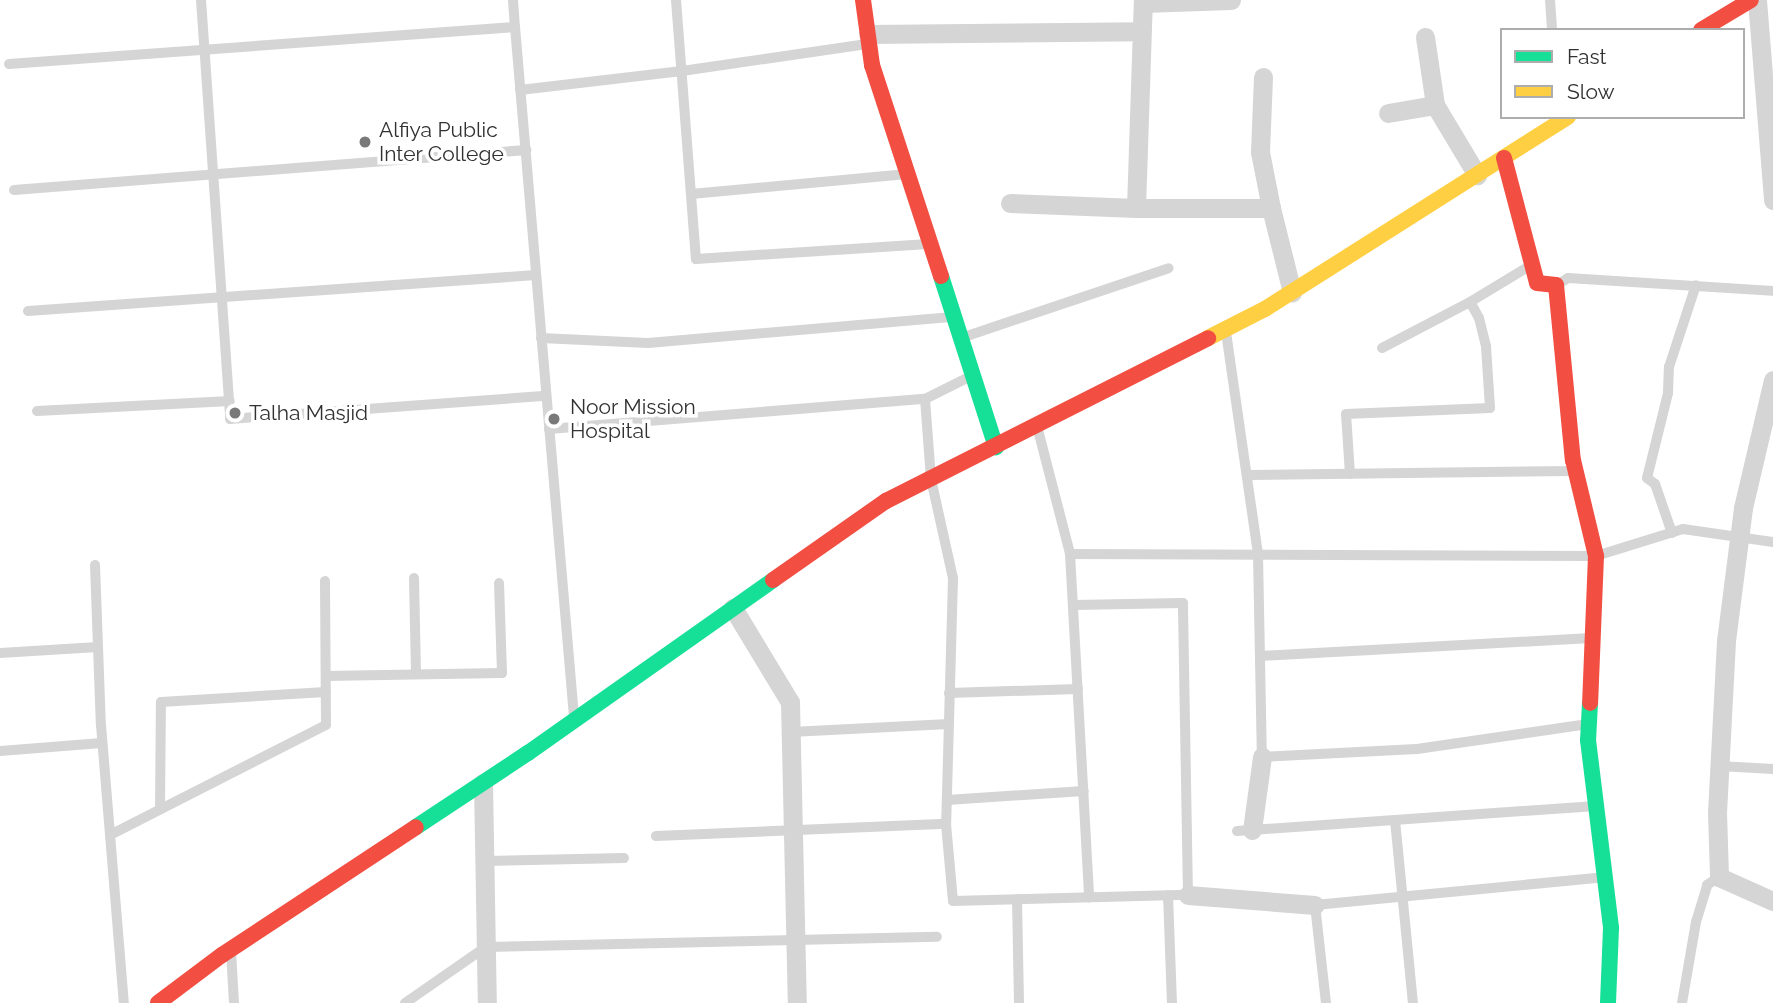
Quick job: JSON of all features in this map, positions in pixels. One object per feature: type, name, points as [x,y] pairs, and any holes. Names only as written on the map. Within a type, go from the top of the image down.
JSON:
[{"type":"street","points":[[863,0],[872,65],[996,447]]},
{"type":"street","points":[[1136,208],[1143,2],[1231,0]]},
{"type":"street","points":[[1704,28],[1751,0]]},
{"type":"street","points":[[1757,0],[1769,110],[1773,200]]},
{"type":"street","points":[[869,39],[1141,31]]},
{"type":"street","points":[[1425,37],[1435,105],[1477,175]]},
{"type":"street","points":[[1263,77],[1260,152],[1292,292]]},
{"type":"street","points":[[1388,113],[1435,105]]},
{"type":"street","points":[[158,1003],[231,949],[483,783],[887,501],[1226,329],[1292,292],[1565,119]]},
{"type":"street","points":[[1504,158],[1537,283],[1556,285],[1576,471],[1596,556],[1589,724],[1611,928],[1608,1003]]},
{"type":"street","points":[[1010,203],[1136,208],[1271,208]]},
{"type":"street","points":[[1773,380],[1769,414],[1739,538],[1726,641],[1720,766],[1719,877],[1773,901]]},
{"type":"street","points":[[733,607],[790,702],[797,1003]]},
{"type":"street","points":[[1245,830],[1262,757]]},
{"type":"street","points":[[483,783],[487,1003]]},
{"type":"street","points":[[1178,895],[1315,905]]},
{"type":"lane","points":[[201,0],[230,419],[546,396]]},
{"type":"lane","points":[[513,0],[574,720]]},
{"type":"lane","points":[[676,0],[696,259],[930,244]]},
{"type":"lane","points":[[1550,0],[1552,28]]},
{"type":"lane","points":[[9,64],[515,27]]},
{"type":"lane","points":[[520,90],[682,71],[869,39]]},
{"type":"lane","points":[[14,190],[526,150]]},
{"type":"lane","points":[[691,194],[908,174]]},
{"type":"lane","points":[[1382,348],[1470,302],[1532,265]]},
{"type":"lane","points":[[961,338],[1169,268]]},
{"type":"lane","points":[[28,311],[536,275]]},
{"type":"lane","points":[[1556,285],[1568,278],[1773,291]]},
{"type":"lane","points":[[1672,533],[1655,484],[1647,478],[1668,393],[1669,367],[1696,285]]},
{"type":"lane","points":[[1350,474],[1346,414],[1490,408],[1486,346],[1479,318],[1470,302]]},
{"type":"lane","points":[[541,338],[648,343],[954,317]]},
{"type":"lane","points":[[1226,329],[1258,555],[1262,757],[1417,749],[1589,724]]},
{"type":"lane","points":[[549,429],[925,399],[972,375]]},
{"type":"lane","points":[[925,399],[931,479],[953,578],[946,824],[953,901],[1178,895]]},
{"type":"lane","points":[[37,411],[230,401]]},
{"type":"lane","points":[[1037,426],[1070,554],[1089,897]]},
{"type":"lane","points":[[1247,475],[1576,471]]},
{"type":"lane","points":[[1070,554],[1596,556],[1683,529],[1773,542]]},
{"type":"lane","points":[[95,565],[103,743],[124,1003]]},
{"type":"lane","points":[[414,578],[415,674]]},
{"type":"lane","points":[[110,835],[326,724],[325,581]]},
{"type":"lane","points":[[326,676],[502,673],[499,583]]},
{"type":"lane","points":[[1073,605],[1183,603],[1178,895],[1172,1003]]},
{"type":"lane","points":[[1260,656],[1593,638]]},
{"type":"lane","points":[[0,653],[98,647]]},
{"type":"lane","points":[[950,693],[1078,689]]},
{"type":"lane","points":[[160,809],[161,702],[326,692]]},
{"type":"lane","points":[[791,732],[948,724]]},
{"type":"lane","points":[[0,751],[103,743]]},
{"type":"lane","points":[[1720,766],[1773,769]]},
{"type":"lane","points":[[947,800],[1084,791]]},
{"type":"lane","points":[[1245,830],[1596,806]]},
{"type":"lane","points":[[1395,820],[1413,1003]]},
{"type":"lane","points":[[656,836],[946,824]]},
{"type":"lane","points":[[485,861],[624,858]]},
{"type":"lane","points":[[1325,1003],[1315,905],[1605,877]]},
{"type":"lane","points":[[1682,1003],[1696,922],[1707,885],[1719,877]]},
{"type":"lane","points":[[1017,899],[1019,1003]]},
{"type":"lane","points":[[406,1003],[486,947],[937,937]]},
{"type":"lane","points":[[231,949],[234,1003]]},
{"type":"traffic: fast","points":[[941,276],[996,447]]},
{"type":"traffic: fast","points":[[416,827],[528,753],[773,580]]},
{"type":"traffic: fast","points":[[1590,703],[1588,740],[1611,928],[1608,1003]]},
{"type":"traffic: slow","points":[[1208,338],[1265,309],[1565,119]]},
{"type":"traffic: jam","points":[[863,0],[872,65],[941,276]]},
{"type":"traffic: jam","points":[[1704,28],[1751,0]]},
{"type":"traffic: jam","points":[[1504,158],[1537,283],[1556,285],[1573,460],[1596,556],[1590,703]]},
{"type":"traffic: jam","points":[[773,580],[886,501],[1208,338]]},
{"type":"traffic: jam","points":[[158,1003],[222,955],[416,827]]},
{"type":"place","name":"Alfiya Public Inter College","points":[[365,142]]},
{"type":"place","name":"Talha Masjid","points":[[235,413]]},
{"type":"place","name":"Noor Mission Hospital","points":[[554,419]]}]
